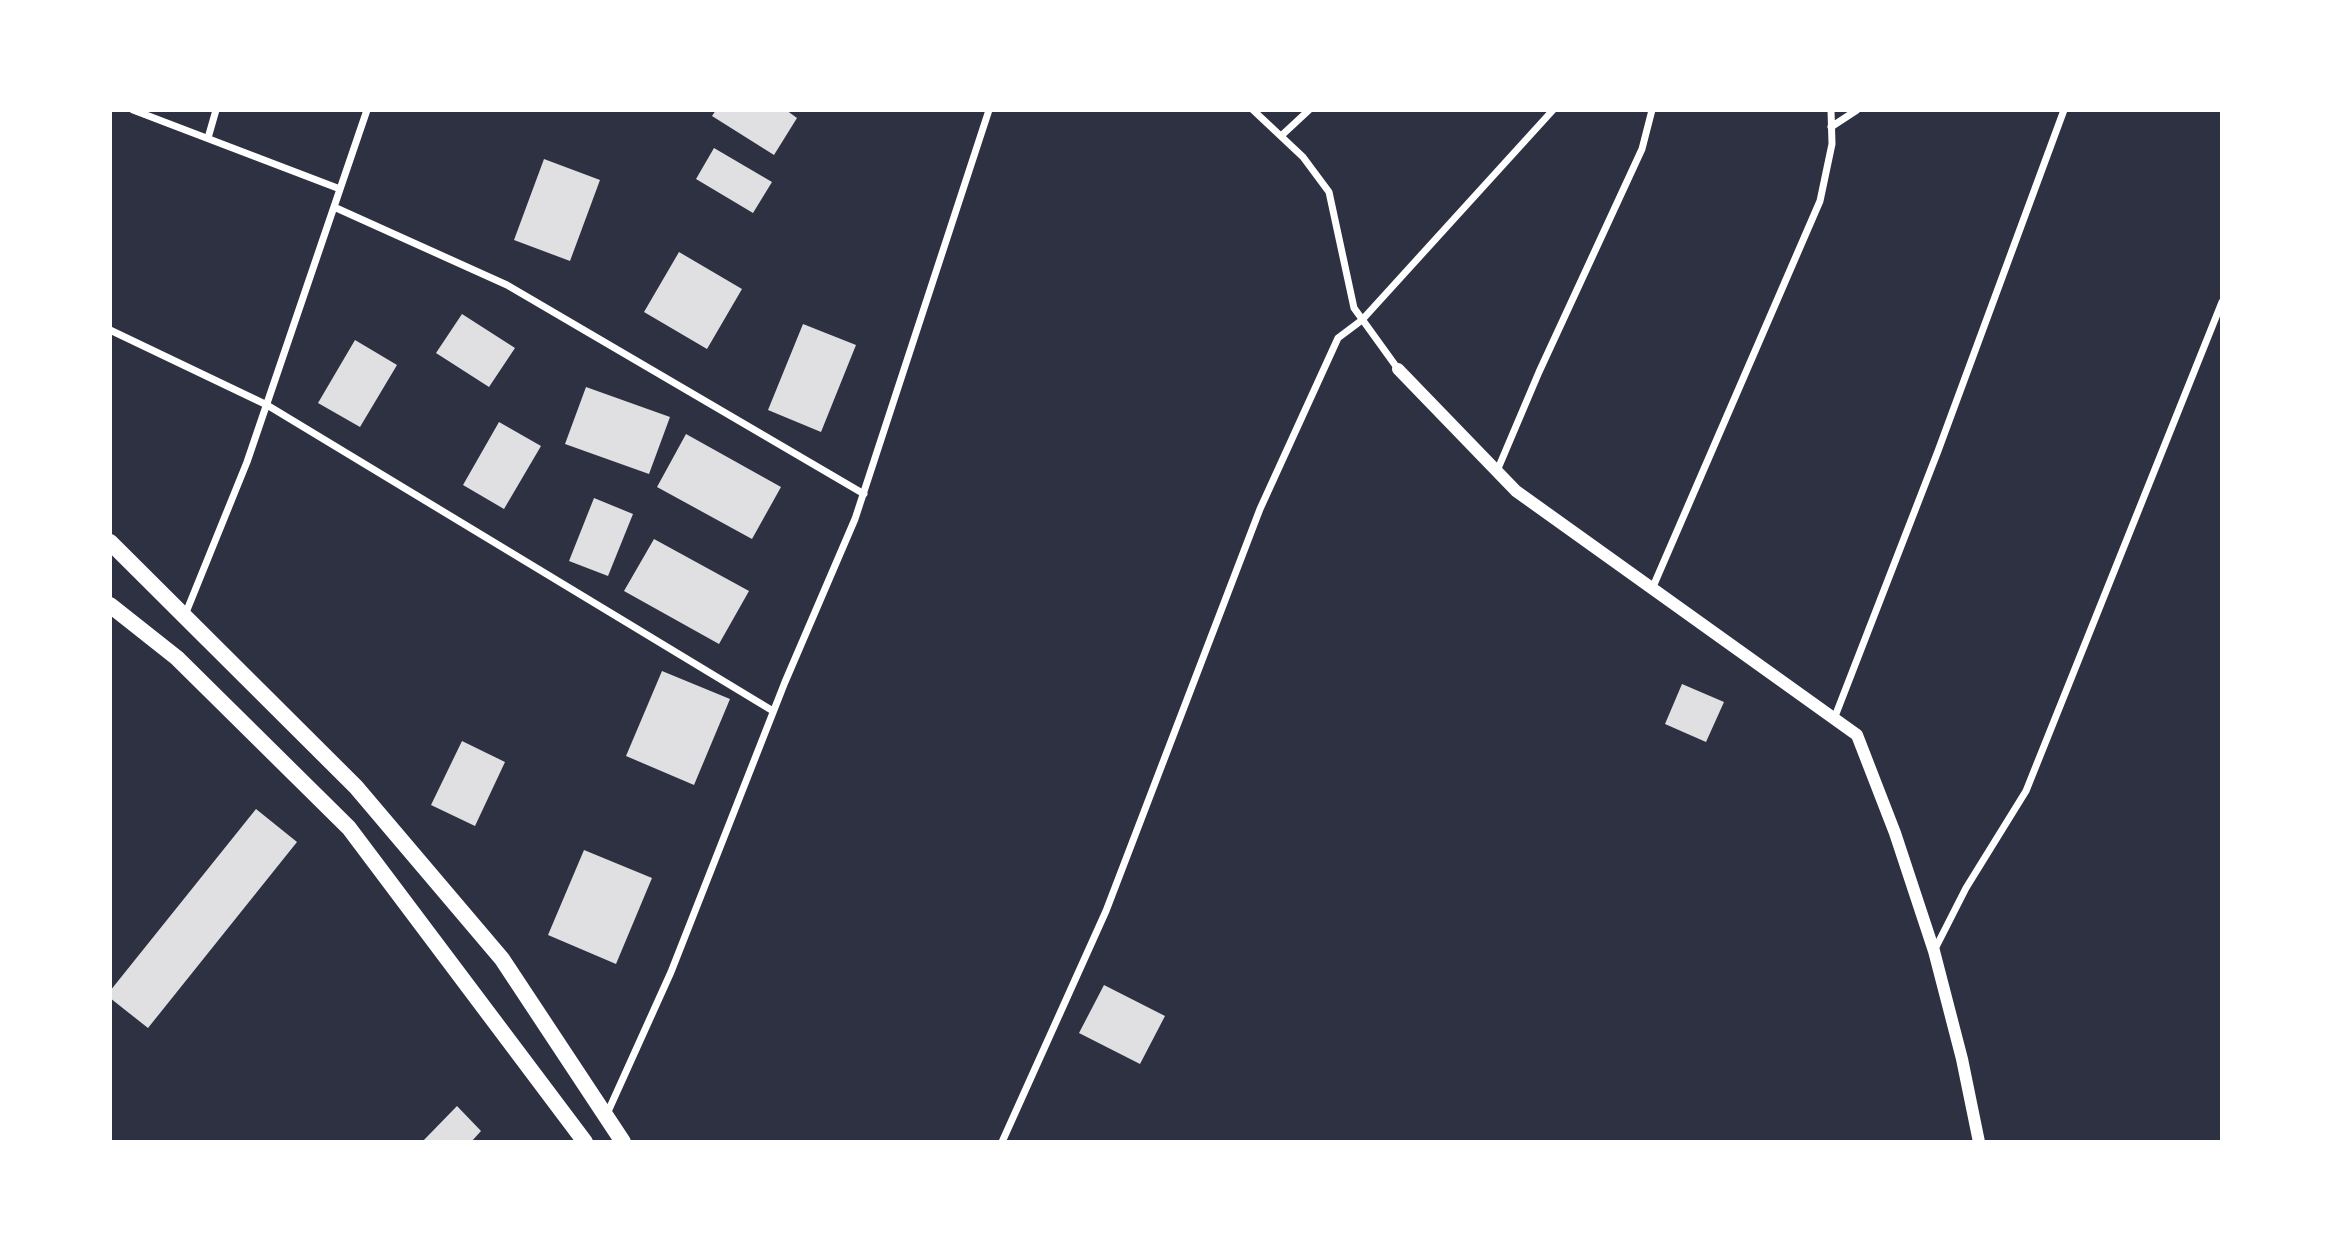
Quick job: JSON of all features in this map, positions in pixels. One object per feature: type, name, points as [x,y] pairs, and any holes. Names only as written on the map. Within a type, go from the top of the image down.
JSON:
[{"type":"highway","points":[[110,542],[356,787],[493,949],[623,1142]]},
{"type":"highway","points":[[110,605],[177,658],[349,828],[585,1142]]},
{"type":"street","points":[[133,110],[340,189]]},
{"type":"street","points":[[208,138],[216,110]]},
{"type":"street","points":[[185,615],[247,463],[367,110]]},
{"type":"street","points":[[606,1116],[671,972],[774,711],[855,519],[989,110]]},
{"type":"street","points":[[1253,110],[1303,157],[1329,192],[1354,308],[1398,369],[1516,491],[1857,735],[1895,833],[1934,951],[1962,1059],[1979,1142]]},
{"type":"street","points":[[1281,136],[1309,110]]},
{"type":"street","points":[[1002,1142],[1106,911],[1260,509],[1338,338],[1362,320],[1553,110]]},
{"type":"street","points":[[1497,471],[1539,372],[1642,149],[1652,110]]},
{"type":"street","points":[[1652,589],[1820,201],[1832,145],[1831,110]]},
{"type":"street","points":[[1831,127],[1857,110]]},
{"type":"street","points":[[1834,719],[1938,451],[2064,110]]},
{"type":"street","points":[[334,207],[507,285],[864,494]]},
{"type":"street","points":[[1934,951],[1966,888],[2026,791],[2222,302]]},
{"type":"street","points":[[110,330],[267,405],[774,711]]},
{"type":"building","points":[[716,110],[786,110],[797,118],[774,155],[712,116]]},
{"type":"building","points":[[714,148],[772,182],[753,213],[696,179]]},
{"type":"building","points":[[544,159],[600,180],[570,261],[514,240]]},
{"type":"building","points":[[679,252],[742,289],[707,349],[644,312]]},
{"type":"building","points":[[462,314],[515,348],[489,387],[436,353]]},
{"type":"building","points":[[803,324],[856,345],[821,432],[768,410]]},
{"type":"building","points":[[355,340],[397,365],[360,427],[318,403]]},
{"type":"building","points":[[586,387],[670,417],[649,474],[565,444]]},
{"type":"building","points":[[499,422],[541,446],[504,509],[463,485]]},
{"type":"building","points":[[686,434],[781,487],[752,539],[657,487]]},
{"type":"building","points":[[594,498],[633,514],[608,576],[569,561]]},
{"type":"building","points":[[654,539],[749,591],[719,644],[624,591]]},
{"type":"building","points":[[662,671],[730,699],[694,785],[626,756]]},
{"type":"building","points":[[1682,684],[1724,702],[1706,742],[1665,724]]},
{"type":"building","points":[[462,741],[505,762],[475,826],[431,805]]},
{"type":"building","points":[[256,809],[297,842],[148,1028],[110,998],[110,991]]},
{"type":"building","points":[[584,850],[652,878],[616,964],[548,935]]},
{"type":"building","points":[[1104,985],[1165,1016],[1140,1064],[1079,1033]]},
{"type":"building","points":[[457,1106],[481,1131],[471,1142],[422,1142]]}]
